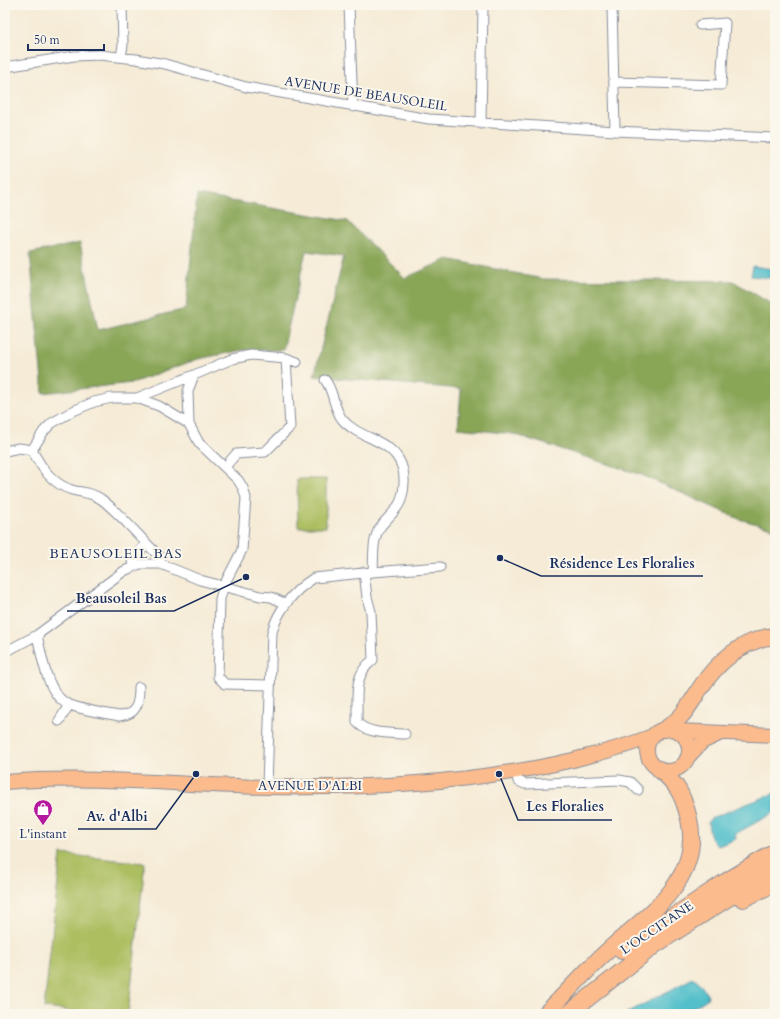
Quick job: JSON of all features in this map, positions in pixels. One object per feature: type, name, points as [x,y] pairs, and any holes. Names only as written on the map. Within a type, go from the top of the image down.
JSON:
[{"type":"highway","points":[[665,732],[685,713],[700,688],[729,656],[750,643],[775,636]]},
{"type":"highway","points":[[546,1014],[601,956],[660,905],[683,873],[689,855],[690,824],[682,794],[673,781],[656,767]]},
{"type":"highway","name":"L'OCCITANE","points":[[546,1014],[582,982],[646,933],[775,852]]},
{"type":"highway","name":"L'OCCITANE","points":[[568,1014],[655,945],[775,868]]},
{"type":"highway","points":[[655,945],[775,883]]},
{"type":"main road","points":[[723,732],[702,742],[683,764],[672,770],[656,767],[647,750],[665,732],[723,732],[775,736]]},
{"type":"main road","points":[[665,732],[688,743],[687,758]]},
{"type":"main road","name":"AVENUE D'ALBI","points":[[5,782],[78,778],[267,787],[363,786],[450,780],[516,772],[612,751],[665,732]]},
{"type":"main road","name":"AVENUE D'ALBI","points":[[612,751],[627,751],[641,756],[656,767]]},
{"type":"street","points":[[121,57],[123,45],[122,5]]},
{"type":"street","points":[[349,5],[353,107]]},
{"type":"street","points":[[482,124],[483,5]]},
{"type":"street","points":[[612,5],[615,131]]},
{"type":"street","points":[[614,82],[721,85],[725,23],[700,25]]},
{"type":"street","name":"AVENUE DE BEAUSOLEIL","points":[[5,67],[74,56],[100,55],[165,64],[246,87],[353,107],[430,119],[482,124],[775,138]]},
{"type":"street","points":[[137,398],[232,358],[251,355],[286,358],[298,362]]},
{"type":"street","points":[[225,467],[236,454],[265,452],[290,427],[286,358]]},
{"type":"street","points":[[194,375],[188,391],[189,424],[199,443],[238,480],[244,488],[246,498],[242,550],[224,585],[220,599],[218,677],[225,684],[270,685]]},
{"type":"street","points":[[325,380],[328,384],[335,408],[342,419],[355,431],[391,449],[402,465],[404,491],[398,507],[379,528],[375,538],[369,572],[367,597],[372,612],[373,660],[361,671],[358,679],[357,722],[361,728],[405,734]]},
{"type":"street","points":[[32,450],[44,431],[52,423],[73,411],[94,402],[112,398],[137,398],[159,406],[189,424]]},
{"type":"street","points":[[5,451],[19,448],[32,450]]},
{"type":"street","points":[[32,450],[40,466],[60,485],[73,490],[85,491],[94,494],[103,500],[160,557],[161,564]]},
{"type":"street","points":[[133,566],[132,560],[146,544]]},
{"type":"street","points":[[5,652],[36,635],[133,566],[140,564],[161,564],[200,580],[224,585],[260,596],[271,597],[286,604]]},
{"type":"street","points":[[267,787],[272,632],[276,618],[286,604],[306,583],[314,578],[440,567]]},
{"type":"street","points":[[36,635],[50,684],[59,696],[69,705],[112,714],[126,715],[133,712],[137,706],[139,687]]},
{"type":"street","points":[[59,721],[69,705]]},
{"type":"street","points":[[516,772],[518,780],[525,784],[619,780],[630,782],[638,790]]},
{"type":"green space","points":[[197,195],[347,221],[405,278],[448,259],[543,279],[733,281],[775,306],[775,529],[739,519],[642,475],[513,434],[458,428],[461,389],[314,376],[344,256],[306,251],[283,350],[243,350],[198,359],[132,383],[43,393],[30,253],[80,243],[98,330],[186,309]]},
{"type":"green space","points":[[297,479],[326,479],[326,527],[298,527]]},
{"type":"green space","points":[[61,854],[145,863],[128,1014],[103,1014],[44,1008]]},
{"type":"water","points":[[753,266],[771,269],[770,278],[751,276]]},
{"type":"water","points":[[775,793],[775,812],[735,834],[736,839],[718,846],[715,844],[710,835],[708,822],[711,818]]},
{"type":"water","points":[[693,978],[697,980],[708,995],[707,999],[683,1014],[625,1014]]},
{"type":"place","name":"Résidence Les Floralies","points":[[500,558]]},
{"type":"place","name":"Beausoleil Bas","points":[[246,577]]},
{"type":"place","name":"Av. d'Albi","points":[[196,774]]},
{"type":"place","name":"Les Floralies","points":[[499,774]]},
{"type":"place","name":"L'instant","points":[[43,826]]},
{"type":"district","name":"BEAUSOLEIL BAS","points":[[116,553]]}]
